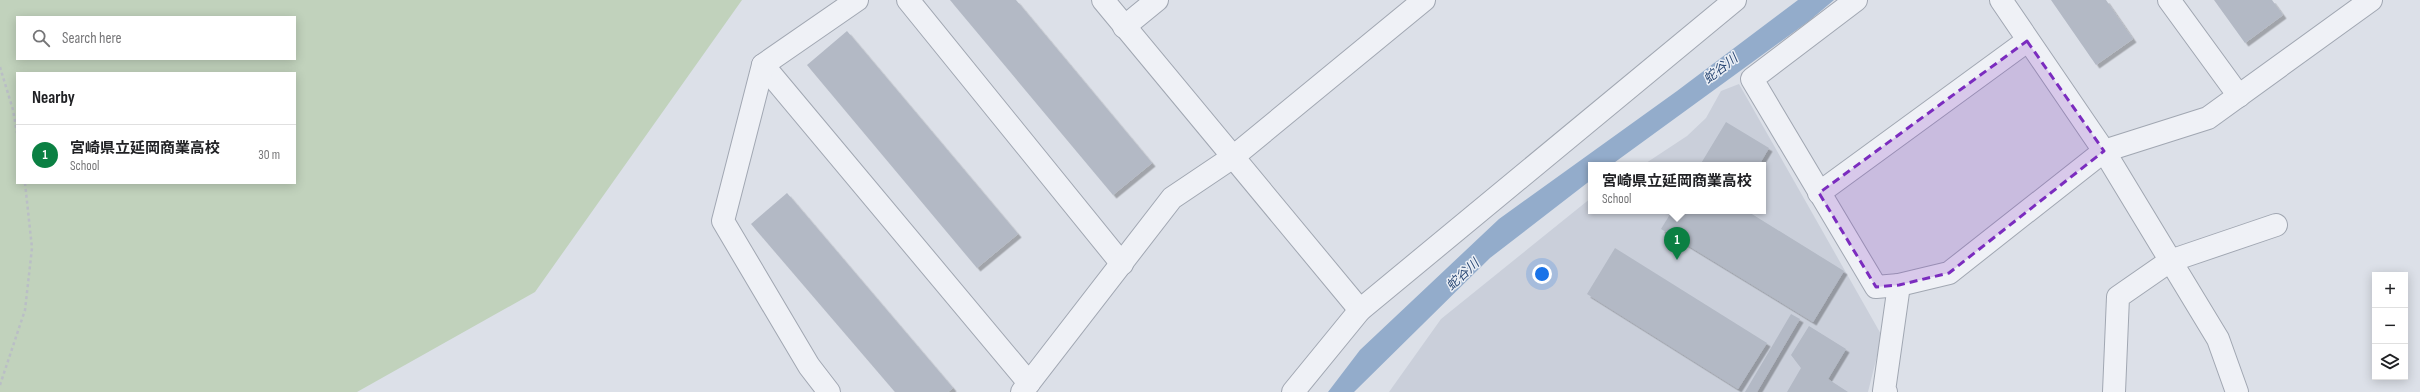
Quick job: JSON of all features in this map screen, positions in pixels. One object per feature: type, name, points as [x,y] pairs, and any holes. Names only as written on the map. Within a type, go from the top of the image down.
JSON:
[{"type":"street","points":[[829,392],[809,366],[723,221],[763,65],[857,0]]},
{"type":"street","points":[[908,0],[1122,264]]},
{"type":"street","points":[[1103,0],[1360,310]]},
{"type":"street","points":[[1124,26],[1156,0]]},
{"type":"street","points":[[763,65],[1025,388],[1172,198],[1233,157],[1424,0]]},
{"type":"street","points":[[1293,392],[1360,310],[1735,0]]},
{"type":"street","points":[[1856,0],[1752,79],[1876,287],[1900,285],[1949,273],[2104,152],[2208,118],[2364,2]]},
{"type":"street","points":[[2000,0],[2104,152],[2218,340],[2237,392]]},
{"type":"street","points":[[2169,0],[2239,96]]},
{"type":"street","points":[[1820,193],[2027,41]]},
{"type":"street","points":[[2114,392],[2118,297],[2170,261],[2276,225]]},
{"type":"street","points":[[1886,392],[1884,391],[1900,285]]},
{"type":"path","points":[[0,67],[13,110],[16,127]]},
{"type":"path","points":[[0,385],[25,310],[32,248],[25,184]]},
{"type":"highlighted area","points":[[2027,41],[2104,151],[1949,273],[1899,285],[1876,287],[1819,193]]},
{"type":"shaded area","points":[[1739,84],[1882,336],[1868,392],[1389,392],[1441,319],[1588,200],[1588,214],[1766,214],[1766,162],[1648,162],[1687,136],[1706,118],[1721,91]]},
{"type":"green space","points":[[0,0],[742,0],[535,292],[357,392],[0,392]]},
{"type":"water","name":"蛇谷川","points":[[1798,0],[1834,0],[1809,21],[1615,162],[1588,162],[1588,182],[1490,258],[1354,392],[1328,392],[1360,350],[1499,219],[1677,91]]},
{"type":"building","points":[[950,0],[1016,0],[1152,163],[1113,195]]},
{"type":"building","points":[[2051,0],[2106,0],[2133,39],[2096,65]]},
{"type":"building","points":[[2214,0],[2272,0],[2283,15],[2245,43]]},
{"type":"building","points":[[847,31],[1018,234],[977,268],[807,65]]},
{"type":"building","points":[[1726,122],[1769,148],[1761,162],[1702,162]]},
{"type":"building","points":[[787,193],[953,388],[948,392],[895,392],[751,224]]},
{"type":"building","points":[[1670,214],[1752,214],[1844,271],[1813,322],[1661,229]]},
{"type":"building","points":[[1615,248],[1767,343],[1738,389],[1587,294]]},
{"type":"building","points":[[1791,314],[1800,319],[1757,392],[1745,392]]},
{"type":"building","points":[[1809,326],[1846,349],[1828,379],[1848,392],[1787,392],[1801,368],[1791,355]]},
{"type":"place","name":"宮崎県立延岡商業高校","points":[[1677,260]]}]
